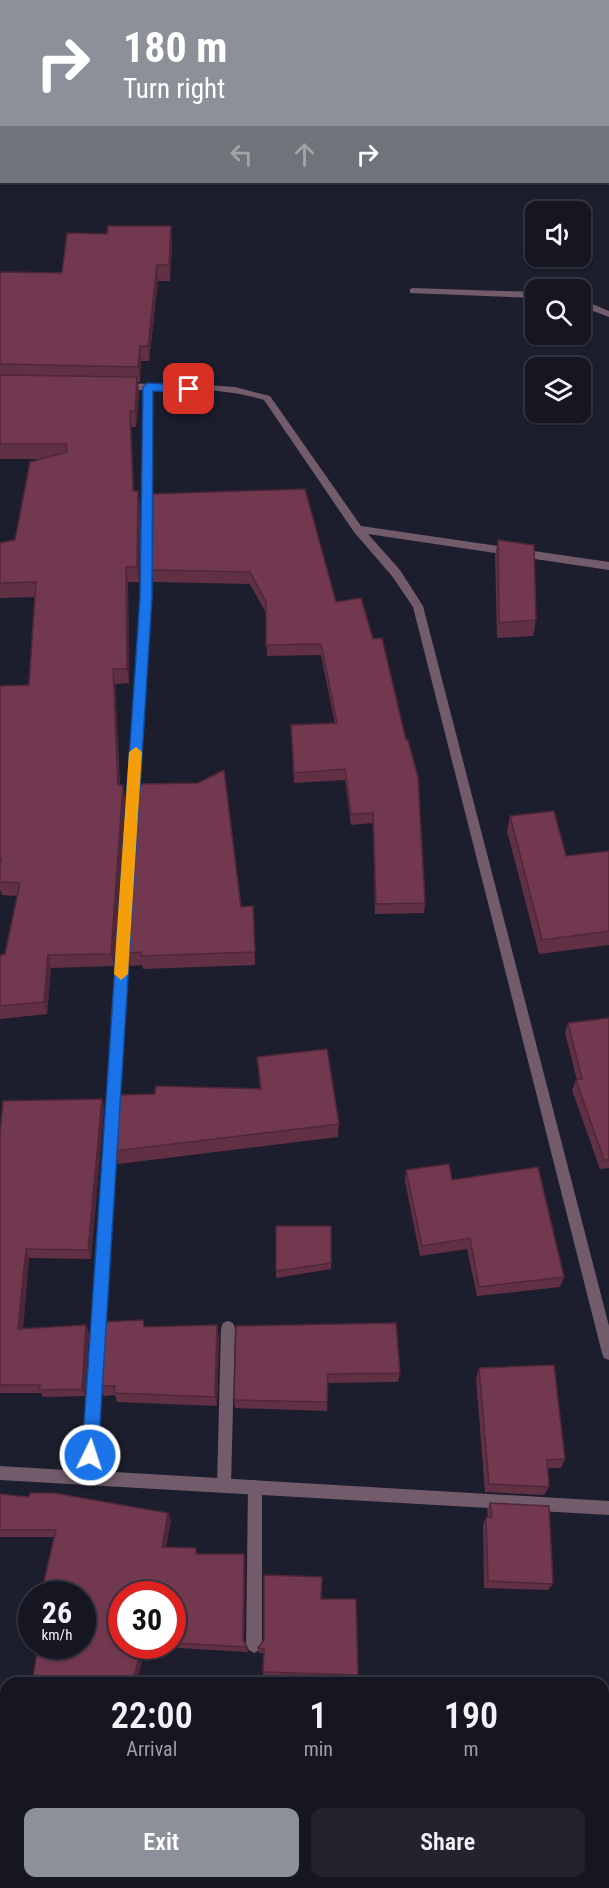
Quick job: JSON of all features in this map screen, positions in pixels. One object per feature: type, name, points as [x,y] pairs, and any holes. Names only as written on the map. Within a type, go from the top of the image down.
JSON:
[{"type":"street","points":[[413,291],[525,295]]},
{"type":"street","points":[[591,307],[609,315]]},
{"type":"street","points":[[115,387],[252,392],[267,398],[358,529],[408,590],[418,606],[506,958],[609,1353]]},
{"type":"street","points":[[88,1478],[146,597],[148,387]]},
{"type":"street","points":[[358,529],[609,566]]},
{"type":"street","points":[[224,1485],[228,1328]]},
{"type":"street","points":[[0,1473],[609,1508]]},
{"type":"street","points":[[254,1645],[255,1487]]},
{"type":"building","points":[[108,226],[171,226],[169,265],[157,265],[148,346],[140,346],[138,367],[0,364],[0,272],[62,273],[67,233],[107,234]]},
{"type":"building","points":[[0,375],[137,377],[135,411],[130,411],[133,491],[138,491],[137,567],[126,567],[127,669],[113,669],[118,785],[123,785],[111,954],[48,955],[44,1002],[0,1006],[0,955],[5,954],[20,883],[0,882],[0,686],[29,685],[36,582],[0,583],[0,543],[15,540],[30,462],[67,452],[66,444],[0,444]]},
{"type":"building","points":[[305,489],[336,602],[361,598],[373,639],[382,638],[406,740],[408,740],[418,777],[425,903],[376,904],[373,813],[351,814],[345,769],[294,773],[291,725],[337,723],[321,644],[266,645],[266,602],[250,572],[152,570],[153,494]]},
{"type":"building","points":[[498,540],[534,545],[536,620],[499,623]]},
{"type":"building","points":[[224,770],[241,907],[253,906],[255,952],[141,956],[141,952],[128,953],[139,784],[198,783]]},
{"type":"building","points":[[554,811],[566,856],[609,851],[609,931],[542,940],[510,816]]},
{"type":"building","points":[[609,1018],[609,1160],[604,1160],[576,1080],[582,1079],[568,1023]]},
{"type":"building","points":[[327,1049],[339,1124],[115,1151],[119,1095],[155,1094],[156,1086],[261,1089],[257,1057]]},
{"type":"building","points":[[102,1099],[88,1250],[26,1249],[18,1329],[86,1325],[82,1389],[39,1390],[40,1385],[0,1385],[0,1135],[3,1101]]},
{"type":"building","points":[[449,1164],[452,1180],[538,1167],[564,1277],[479,1287],[470,1238],[422,1246],[406,1170]]},
{"type":"building","points":[[276,1226],[331,1226],[331,1263],[276,1271]]},
{"type":"building","points":[[143,1320],[144,1327],[217,1325],[215,1397],[114,1393],[115,1386],[100,1386],[104,1322]]},
{"type":"building","points":[[396,1323],[400,1373],[328,1374],[327,1402],[234,1400],[236,1326]]},
{"type":"building","points":[[554,1365],[565,1459],[547,1460],[549,1487],[489,1484],[479,1368]]},
{"type":"building","points":[[30,1493],[54,1493],[168,1513],[162,1547],[196,1548],[196,1554],[244,1554],[243,1640],[247,1647],[186,1644],[186,1581],[108,1581],[108,1659],[138,1659],[134,1677],[33,1677],[36,1659],[96,1659],[96,1581],[44,1581],[56,1530],[0,1530],[0,1494],[29,1497]]},
{"type":"building","points":[[490,1503],[549,1506],[553,1584],[488,1581],[486,1517],[492,1517]]},
{"type":"building","points":[[264,1575],[322,1577],[321,1599],[356,1599],[358,1675],[263,1672],[264,1649],[258,1648],[264,1640]]},
{"type":"slow traffic","points":[[121,974],[136,752]]},
{"type":"route","points":[[90,1455],[146,597],[148,387],[189,389]]}]
